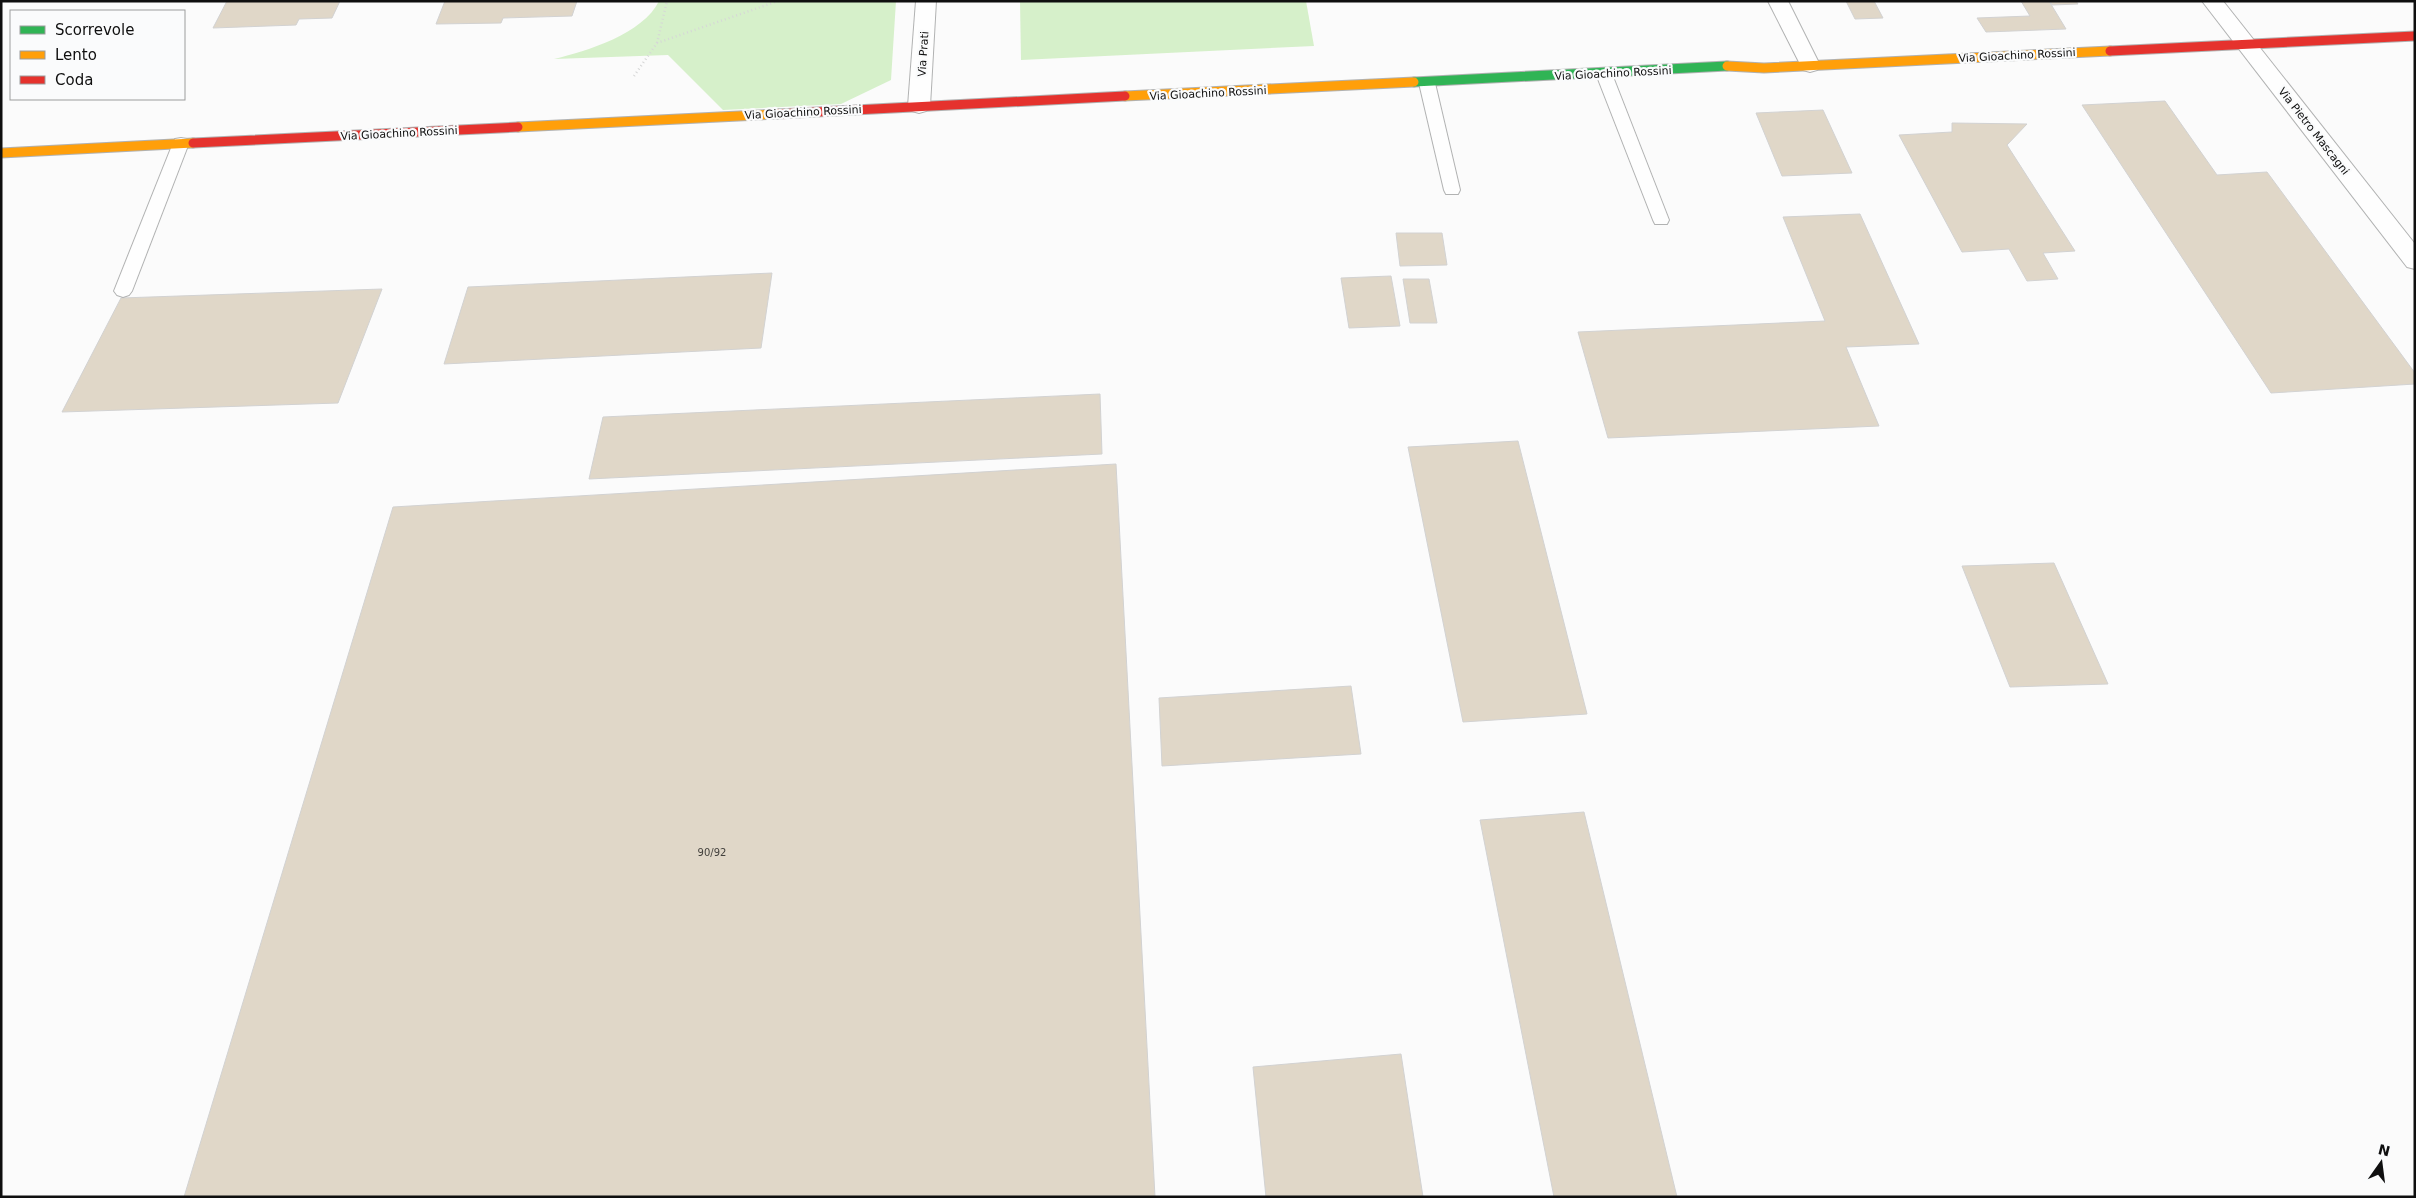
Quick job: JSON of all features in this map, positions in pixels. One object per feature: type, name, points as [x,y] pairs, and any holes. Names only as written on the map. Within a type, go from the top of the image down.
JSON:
[{"type":"street","name":"Via Prati","points":[[919,106],[926,1]]},
{"type":"street","points":[[1778,1],[1810,65]]},
{"type":"street","name":"Via Pietro Mascagni","points":[[2212,1],[2415,261]]},
{"type":"street","name":"Via Gioachino Rossini","points":[[1,153],[919,106],[1426,83],[1728,66],[1764,68],[2415,36]]},
{"type":"lane","points":[[1604,74],[1661,220]]},
{"type":"lane","points":[[1426,83],[1452,190]]},
{"type":"lane","points":[[123,291],[181,144]]},
{"type":"path","points":[[634,76],[656,43],[667,1]]},
{"type":"path","points":[[656,43],[778,1]]},
{"type":"green space","points":[[659,1],[896,1],[891,80],[841,104],[723,110],[668,55],[554,59],[598,46],[627,32],[651,13]]},
{"type":"green space","points":[[1020,1],[1306,1],[1314,46],[1021,60]]},
{"type":"building","points":[[227,1],[340,1],[332,18],[299,19],[296,25],[213,28]]},
{"type":"building","points":[[445,1],[577,1],[572,16],[503,18],[501,23],[436,24]]},
{"type":"building","points":[[1846,1],[1874,1],[1883,18],[1855,19]]},
{"type":"building","points":[[2021,1],[2049,1],[2066,29],[1986,32],[1977,18],[2030,16]]},
{"type":"building","points":[[2050,1],[2076,1],[2078,4],[2052,5]]},
{"type":"building","points":[[2165,101],[2217,175],[2267,172],[2415,373],[2415,384],[2271,393],[2082,105]]},
{"type":"building","points":[[1823,110],[1852,173],[1782,176],[1756,113]]},
{"type":"building","points":[[1952,123],[2027,124],[2007,145],[2075,251],[2043,253],[2058,279],[2027,281],[2009,249],[1962,252],[1899,135],[1952,132]]},
{"type":"building","points":[[1860,214],[1919,344],[1846,347],[1879,426],[1608,438],[1578,332],[1825,321],[1783,217]]},
{"type":"building","points":[[1396,233],[1442,233],[1447,265],[1400,266]]},
{"type":"building","points":[[772,273],[761,348],[444,364],[468,287]]},
{"type":"building","points":[[1391,276],[1400,326],[1349,328],[1341,278]]},
{"type":"building","points":[[1403,279],[1429,279],[1437,323],[1410,323]]},
{"type":"building","points":[[382,289],[338,403],[62,412],[121,298]]},
{"type":"building","points":[[1100,394],[1102,454],[589,479],[603,417]]},
{"type":"building","points":[[1518,441],[1587,714],[1463,722],[1408,447]]},
{"type":"building","points":[[1116,464],[1155,1197],[184,1197],[393,507]]},
{"type":"building","points":[[2054,563],[2108,684],[2010,687],[1962,566]]},
{"type":"building","points":[[1351,686],[1361,754],[1162,766],[1159,698]]},
{"type":"building","points":[[1584,812],[1677,1197],[1554,1197],[1480,820]]},
{"type":"building","points":[[1401,1054],[1423,1197],[1266,1197],[1253,1067]]},
{"type":"traffic: fast","points":[[1414,82],[1727,66]]},
{"type":"traffic: slow","points":[[1727,66],[1764,68],[2110,51]]},
{"type":"traffic: slow","points":[[1125,96],[1414,82]]},
{"type":"traffic: slow","points":[[518,127],[778,114]]},
{"type":"traffic: slow","points":[[1,153],[193,143]]},
{"type":"traffic: jam","points":[[2110,51],[2415,36]]},
{"type":"traffic: jam","points":[[778,114],[1125,96]]},
{"type":"traffic: jam","points":[[193,143],[518,127]]}]
